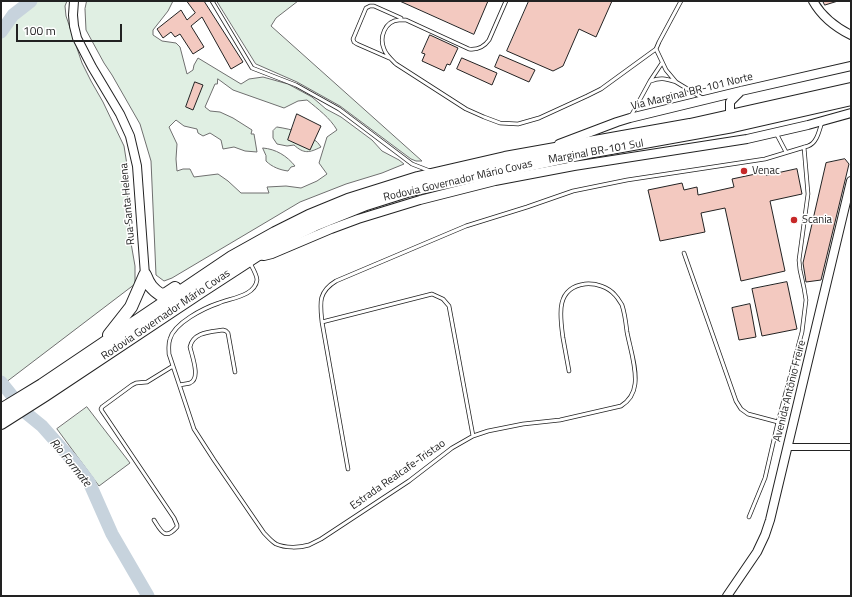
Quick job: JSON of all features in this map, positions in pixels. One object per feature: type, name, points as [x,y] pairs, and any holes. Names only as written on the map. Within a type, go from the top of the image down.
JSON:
[{"type":"highway","name":"Rodovia Governador Mário Covas","points":[[1,423],[99,347],[232,257],[309,216],[348,200],[418,178],[506,158],[690,125],[851,89]]},
{"type":"highway","name":"Rodovia Governador Mário Covas","points":[[1,410],[43,390],[283,240],[314,225],[366,204],[407,191],[594,150],[733,126],[851,99]]},
{"type":"highway","points":[[145,275],[149,285],[155,291],[161,295],[166,294],[224,257],[278,232]]},
{"type":"highway","points":[[99,347],[129,310],[137,296],[145,275]]},
{"type":"street","name":"Rua Santa Helena","points":[[74,1],[72,15],[77,38],[92,67],[120,114],[130,136],[137,166],[145,275]]},
{"type":"street","points":[[813,1],[831,23],[851,36]]},
{"type":"street","name":"Via Marginal BR-101 Norte","points":[[541,151],[630,118],[851,66]]},
{"type":"street","points":[[730,114],[730,102],[741,91]]},
{"type":"street","name":"Marginal BR-101 Sul","points":[[253,258],[272,254],[358,219],[420,200],[495,181],[574,166],[747,139],[851,113]]},
{"type":"street","points":[[733,127],[747,139]]},
{"type":"street","name":"Avenida Antônio Freire","points":[[727,596],[757,552],[772,514],[851,181]]},
{"type":"street","points":[[788,447],[851,447]]},
{"type":"lane","points":[[212,1],[252,68],[296,85],[327,102],[339,109],[412,164],[437,174]]},
{"type":"lane","points":[[506,1],[489,40],[485,45],[474,50],[374,6],[366,8],[353,39],[357,44],[389,58],[466,109],[500,123],[518,124],[539,118],[601,89],[656,49],[681,1]]},
{"type":"lane","points":[[389,58],[384,50],[382,36],[389,24],[393,21],[406,20]]},
{"type":"lane","points":[[656,49],[666,70],[676,82]]},
{"type":"lane","points":[[630,118],[650,81],[662,63]]},
{"type":"lane","points":[[650,81],[663,79],[676,82],[706,100]]},
{"type":"lane","points":[[348,469],[320,306],[321,297],[325,290],[333,283],[466,226],[573,191],[627,180],[765,159],[812,145],[823,121]]},
{"type":"lane","points":[[776,132],[786,152]]},
{"type":"lane","points":[[749,517],[765,478],[802,332],[806,300],[799,260],[808,194],[804,147]]},
{"type":"lane","points":[[684,253],[736,401],[741,409],[748,414],[778,422]]},
{"type":"lane","name":"Estrada Realcafe-Tristao","points":[[253,258],[257,281],[254,287],[242,296],[218,303],[184,322],[178,327],[170,338],[169,354],[194,429],[264,533],[271,541],[278,545],[287,547],[308,545],[321,539],[409,481],[452,448],[473,436],[523,424],[560,420],[621,406],[626,403],[631,396],[635,385],[635,372],[622,307],[616,295],[610,290],[601,286],[588,284],[579,285],[566,293],[562,300],[560,322],[568,371]]},
{"type":"lane","points":[[322,322],[432,294],[443,299],[449,306],[473,436]]},
{"type":"lane","points":[[180,385],[190,383],[195,379],[196,373],[190,347],[194,338],[203,333],[226,330],[228,333],[234,372]]},
{"type":"lane","points":[[154,520],[165,534],[168,534],[177,527],[174,518],[101,409],[132,385],[147,382],[173,366]]},
{"type":"green space","points":[[31,1],[67,1],[65,6],[66,16],[82,63],[124,146],[127,165],[128,207],[131,243],[135,266],[135,284],[1,386],[1,33],[13,15]]},
{"type":"green space","points":[[87,1],[173,1],[168,11],[153,30],[153,35],[162,41],[176,43],[180,47],[187,74],[193,70],[198,58],[241,84],[249,79],[263,77],[288,84],[312,97],[326,109],[341,117],[372,140],[382,151],[404,164],[300,202],[172,278],[164,281],[156,275],[151,161],[140,124],[86,30],[85,9]],"holes":[[[218,79],[233,90],[284,108],[298,101],[307,100],[324,114],[337,130],[327,137],[319,163],[327,174],[317,181],[301,188],[286,186],[267,187],[269,193],[241,193],[218,174],[194,177],[190,169],[177,171],[177,144],[169,127],[176,120],[184,126],[197,129],[198,133],[203,136],[210,133],[221,140],[223,149],[234,147],[245,151],[257,152],[254,134],[251,134],[252,130],[233,118],[220,112],[210,111],[205,107]]]},
{"type":"green space","points":[[217,1],[298,1],[276,18],[271,26],[422,161],[411,159],[340,106],[297,82],[256,64]]},
{"type":"green space","points":[[277,127],[307,135],[318,142],[321,147],[307,152],[294,145],[287,146],[277,144],[273,138],[273,131]]},
{"type":"green space","points":[[263,148],[281,154],[295,166],[291,167],[288,171],[273,167],[266,161]]},
{"type":"green space","points":[[87,407],[130,463],[99,486],[57,429]]},
{"type":"building","points":[[187,1],[204,1],[243,62],[231,69],[202,17],[191,26],[204,47],[193,54],[180,34],[175,37],[171,32],[163,38],[157,29],[181,10],[187,20],[195,13]]},
{"type":"building","points":[[400,1],[488,1],[474,34]]},
{"type":"building","points":[[529,1],[612,1],[596,37],[579,29],[563,66],[553,71],[507,51]]},
{"type":"building","points":[[823,1],[838,1],[825,5]]},
{"type":"building","points":[[430,35],[458,48],[450,65],[447,64],[444,71],[422,61],[425,54],[422,53]]},
{"type":"building","points":[[500,55],[535,70],[529,82],[495,67]]},
{"type":"building","points":[[462,58],[497,73],[492,85],[457,69]]},
{"type":"building","points":[[195,82],[203,85],[193,110],[186,107]]},
{"type":"building","points":[[297,114],[321,126],[310,150],[288,140]]},
{"type":"building","points":[[845,159],[849,164],[821,280],[806,282],[803,263],[826,163]]},
{"type":"building","points":[[797,169],[802,194],[770,201],[785,271],[741,281],[725,208],[701,213],[705,232],[660,241],[648,190],[682,183],[684,190],[697,187],[698,195],[734,187],[732,179],[765,172],[766,175]]},
{"type":"building","points":[[787,282],[797,329],[762,336],[752,289]]},
{"type":"building","points":[[750,304],[756,337],[739,340],[732,308]]},
{"type":"waterway","name":"Rio Formate","points":[[1,32],[13,15],[31,1]]},
{"type":"waterway","name":"Rio Formate","points":[[1,382],[26,413],[42,426],[73,461],[89,482],[112,534],[148,596]]},
{"type":"place","name":"Venac","points":[[744,171]]},
{"type":"place","name":"Scania","points":[[794,220]]}]
